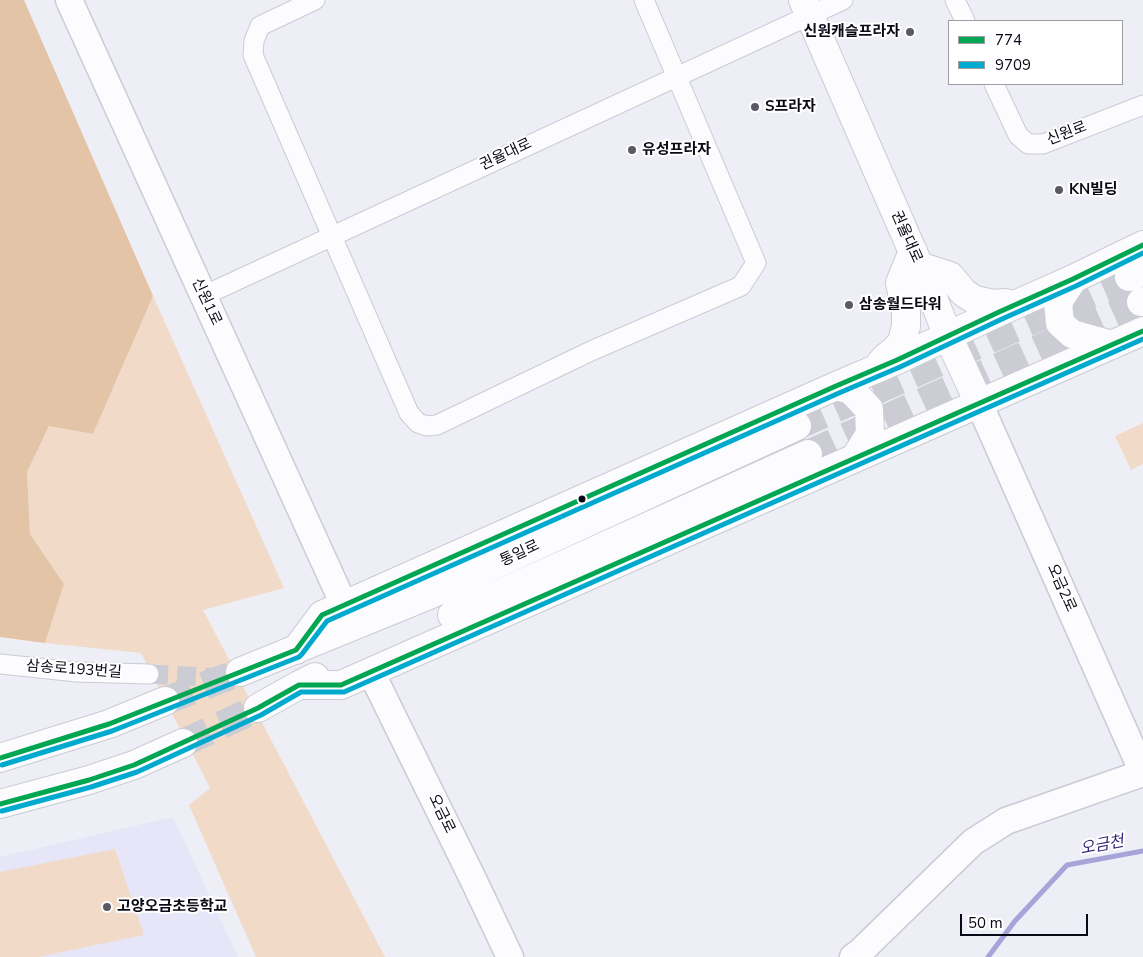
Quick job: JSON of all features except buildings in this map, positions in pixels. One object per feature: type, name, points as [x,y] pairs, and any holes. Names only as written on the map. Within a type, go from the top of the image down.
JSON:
[{"type":"main road","name":"권율대로","points":[[806,8],[948,336],[979,403]]},
{"type":"main road","points":[[296,650],[322,615],[877,369],[1143,245]]},
{"type":"main road","points":[[877,369],[885,358],[902,342],[906,326],[906,312],[900,283],[916,259],[950,276],[964,293],[975,300],[983,303],[1015,305]]},
{"type":"main road","points":[[1073,279],[1058,302],[1060,323],[1072,334],[1112,345]]},
{"type":"main road","points":[[299,685],[341,684],[371,672],[1143,331]]},
{"type":"main road","points":[[836,386],[851,390],[869,409],[870,434],[855,458]]},
{"type":"main road","name":"통일로","points":[[240,672],[429,595],[797,426]]},
{"type":"main road","name":"통일로","points":[[258,708],[299,685],[808,454]]},
{"type":"main road","points":[[0,758],[109,724],[165,701]]},
{"type":"main road","points":[[0,804],[89,780],[134,765],[183,743]]},
{"type":"street","name":"신원1로","points":[[69,0],[344,605]]},
{"type":"street","points":[[315,0],[260,26],[254,41],[253,55],[409,413],[418,423],[427,426],[437,425],[591,351],[741,286],[756,263],[644,0]]},
{"type":"street","points":[[806,8],[843,0]]},
{"type":"street","points":[[955,0],[965,20]]},
{"type":"street","name":"권율대로","points":[[203,296],[677,76],[806,8]]},
{"type":"street","name":"신원로","points":[[994,85],[1018,135],[1028,144],[1043,144],[1143,105]]},
{"type":"street","name":"오금2로","points":[[853,957],[973,842],[1006,821],[1143,773],[979,403]]},
{"type":"street","name":"삼송로193번길","points":[[0,664],[77,672],[149,674]]},
{"type":"street","name":"오금로","points":[[371,672],[510,957]]},
{"type":"shaded area","points":[[0,0],[24,0],[153,296],[93,434],[49,426],[27,472],[30,534],[64,584],[45,643],[0,637]]},
{"type":"shaded area","points":[[153,296],[284,588],[203,610],[385,957],[256,957],[189,805],[210,788],[141,653],[45,643],[64,584],[30,534],[27,472],[49,426],[93,434]]},
{"type":"shaded area","points":[[1143,423],[1143,464],[1131,470],[1115,436]]},
{"type":"shaded area","name":"고양오금초등학교","points":[[173,817],[238,957],[0,957],[0,857]]},
{"type":"shaded area","points":[[115,849],[144,935],[38,957],[0,957],[0,872]]},
{"type":"waterway","name":"오금천","points":[[988,957],[1015,921],[1067,865],[1143,851]]},
{"type":"tunnel","points":[[797,426],[1129,277]]},
{"type":"tunnel","points":[[808,454],[1141,302]]},
{"type":"tunnel","points":[[165,701],[240,672]]},
{"type":"tunnel","points":[[149,674],[225,678]]},
{"type":"tunnel","points":[[183,743],[258,708]]},
{"type":"transit line","name":"774","points":[[0,758],[109,724],[296,650],[322,615],[897,360],[1143,245]]},
{"type":"transit line","name":"9709","points":[[2,765],[112,731],[299,657],[327,621],[900,367],[1143,253]]},
{"type":"transit line","name":"774","points":[[0,804],[89,780],[134,765],[258,708],[299,685],[341,685],[1143,331]]},
{"type":"transit line","name":"9709","points":[[2,811],[91,787],[137,772],[261,715],[301,692],[344,692],[1143,339]]},
{"type":"place","name":"신원캐슬프라자","points":[[910,32]]},
{"type":"place","name":"S프라자","points":[[755,107]]},
{"type":"place","name":"유성프라자","points":[[632,150]]},
{"type":"place","name":"KN빌딩","points":[[1059,190]]},
{"type":"place","name":"삼송월드타워","points":[[849,305]]},
{"type":"place","name":"고양오금초등학교","points":[[107,907]]}]
